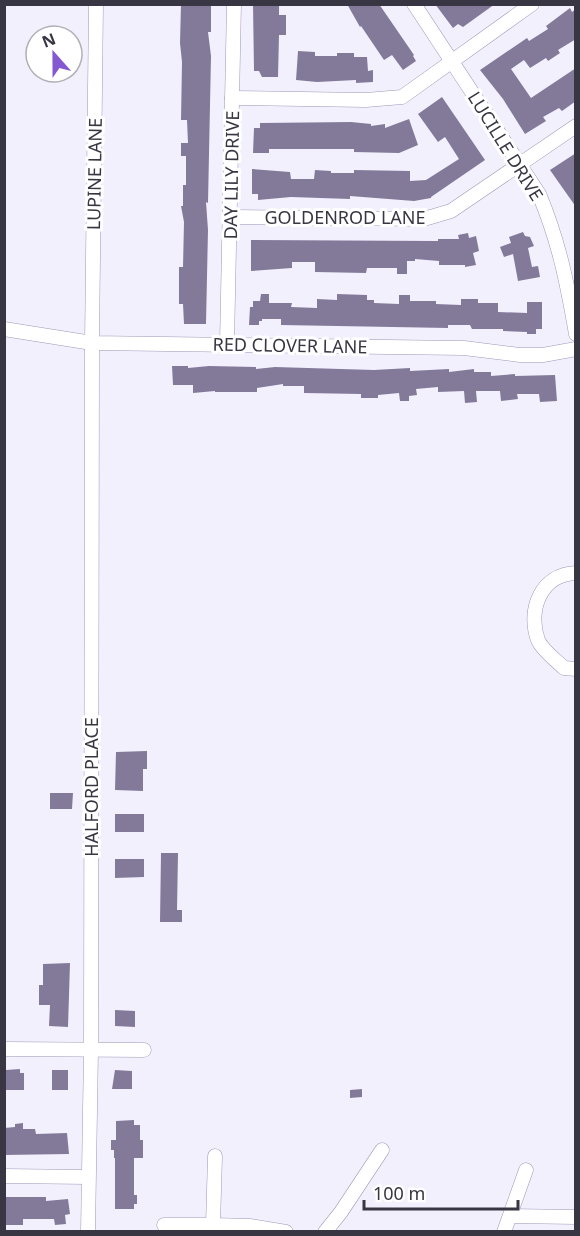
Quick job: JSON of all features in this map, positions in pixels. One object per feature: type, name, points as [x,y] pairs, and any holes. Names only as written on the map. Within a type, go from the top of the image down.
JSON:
[{"type":"street","name":"LUPINE LANE","points":[[92,343],[96,4]]},
{"type":"street","name":"DAY LILY DRIVE","points":[[227,344],[234,4]]},
{"type":"street","name":"LUCILLE DRIVE","points":[[414,4],[538,194],[553,227],[562,259],[576,334]]},
{"type":"street","points":[[232,98],[366,100],[402,97],[532,4]]},
{"type":"street","name":"GOLDENROD LANE","points":[[231,217],[424,219],[451,211],[576,126]]},
{"type":"street","name":"RED CLOVER LANE","points":[[4,329],[92,343],[464,348],[520,355],[543,355],[576,349]]},
{"type":"street","name":"HALFORD PLACE","points":[[88,1232],[91,1050],[92,343]]},
{"type":"street","points":[[576,573],[566,573],[544,588],[534,608],[538,642],[564,668],[576,669]]},
{"type":"street","points":[[4,1049],[144,1050]]},
{"type":"street","points":[[325,1232],[382,1150]]},
{"type":"street","points":[[213,1225],[215,1156]]},
{"type":"street","points":[[504,1232],[526,1170]]},
{"type":"street","points":[[4,1176],[88,1177]]},
{"type":"street","points":[[510,1216],[576,1217]]},
{"type":"street","points":[[164,1225],[250,1226],[286,1232]]},
{"type":"building","points":[[181,4],[211,6],[211,32],[208,32],[211,56],[208,203],[206,202],[208,230],[206,324],[184,324],[183,304],[179,304],[179,267],[183,267],[184,222],[181,206],[183,206],[183,185],[186,185],[186,156],[181,156],[181,143],[188,143],[187,120],[181,120]]},
{"type":"building","points":[[253,4],[279,4],[279,15],[286,15],[286,35],[279,35],[278,77],[262,77],[259,71],[254,71]]},
{"type":"building","points":[[347,4],[379,4],[416,61],[403,70],[392,55],[384,60],[360,27]]},
{"type":"building","points":[[435,4],[495,4],[463,27],[458,24],[453,28]]},
{"type":"building","points":[[570,8],[572,12],[576,9],[576,39],[558,50],[560,53],[548,61],[546,58],[530,68],[524,60],[511,69],[531,98],[576,68],[576,101],[562,111],[559,108],[543,117],[546,121],[525,134],[503,99],[480,70],[527,38],[529,41],[548,29],[546,26]]},
{"type":"building","points":[[298,51],[315,52],[315,56],[354,53],[354,57],[367,57],[368,71],[373,70],[373,82],[296,80]]},
{"type":"building","points":[[442,97],[485,160],[431,198],[414,201],[350,196],[350,199],[291,197],[258,200],[258,194],[252,194],[252,169],[290,172],[291,179],[314,179],[315,170],[331,171],[331,173],[354,173],[354,170],[410,171],[410,181],[426,180],[459,159],[445,137],[438,142],[418,114]]},
{"type":"building","points":[[409,119],[418,145],[399,153],[354,152],[354,149],[269,149],[269,153],[253,153],[254,128],[260,128],[260,123],[351,122],[371,124],[371,126],[385,124],[385,128]]},
{"type":"building","points":[[576,153],[576,207],[550,170]]},
{"type":"building","points":[[523,232],[525,236],[530,237],[534,246],[528,248],[532,267],[538,266],[540,277],[518,281],[513,254],[504,257],[500,247],[511,243],[509,237]]},
{"type":"building","points":[[468,233],[469,238],[476,236],[479,251],[473,253],[476,265],[465,267],[465,265],[439,265],[439,261],[415,259],[415,261],[407,261],[407,274],[397,274],[397,268],[367,268],[366,273],[315,272],[315,262],[292,262],[292,268],[251,271],[251,240],[438,241],[438,239],[459,239],[458,235]]},
{"type":"building","points":[[261,294],[269,294],[269,303],[292,303],[291,307],[317,308],[317,299],[337,300],[337,294],[367,295],[367,300],[374,300],[374,303],[399,304],[399,295],[410,295],[410,301],[436,301],[436,304],[461,305],[461,299],[478,299],[478,303],[498,303],[498,312],[527,313],[527,302],[542,302],[542,329],[536,329],[536,334],[527,334],[527,332],[503,331],[503,329],[472,329],[470,325],[448,325],[448,328],[281,325],[281,319],[262,319],[259,325],[249,325],[250,307],[253,307],[253,301],[260,301]]},
{"type":"building","points":[[172,366],[374,370],[410,368],[410,371],[449,369],[449,372],[474,369],[474,372],[491,372],[491,376],[555,375],[557,401],[540,402],[539,394],[517,394],[518,399],[501,401],[500,391],[476,391],[477,402],[465,403],[464,391],[438,392],[438,387],[416,389],[417,395],[409,396],[409,401],[400,401],[399,393],[378,395],[378,398],[361,398],[361,394],[304,393],[304,386],[283,386],[283,384],[257,388],[257,392],[193,393],[193,385],[173,385]]},
{"type":"building","points":[[147,751],[147,769],[143,769],[143,791],[115,790],[116,752]]},
{"type":"building","points":[[50,793],[73,793],[72,809],[50,809]]},
{"type":"building","points":[[115,814],[144,814],[144,832],[115,832]]},
{"type":"building","points":[[161,853],[178,853],[177,910],[182,910],[182,922],[160,922]]},
{"type":"building","points":[[115,859],[144,859],[144,877],[115,878]]},
{"type":"building","points":[[70,963],[68,1027],[49,1026],[50,1005],[39,1005],[39,985],[43,985],[43,964]]},
{"type":"building","points":[[115,1010],[135,1011],[135,1027],[115,1026]]},
{"type":"building","points":[[20,1069],[20,1073],[24,1073],[24,1090],[6,1090],[6,1070]]},
{"type":"building","points":[[52,1070],[68,1070],[68,1090],[52,1090]]},
{"type":"building","points":[[115,1070],[132,1071],[132,1089],[112,1089]]},
{"type":"building","points":[[362,1089],[362,1097],[350,1098],[350,1090]]},
{"type":"building","points":[[134,1120],[134,1125],[140,1125],[140,1140],[143,1140],[143,1158],[134,1158],[134,1195],[137,1195],[137,1204],[134,1204],[134,1209],[115,1209],[115,1158],[114,1150],[111,1150],[111,1140],[116,1140],[116,1121]]},
{"type":"building","points":[[23,1123],[23,1129],[35,1129],[36,1134],[67,1133],[69,1154],[4,1155],[4,1128],[15,1127],[15,1124]]},
{"type":"building","points":[[4,1197],[46,1197],[46,1201],[68,1199],[70,1214],[65,1215],[66,1224],[55,1225],[54,1219],[23,1219],[23,1225],[4,1225]]}]
